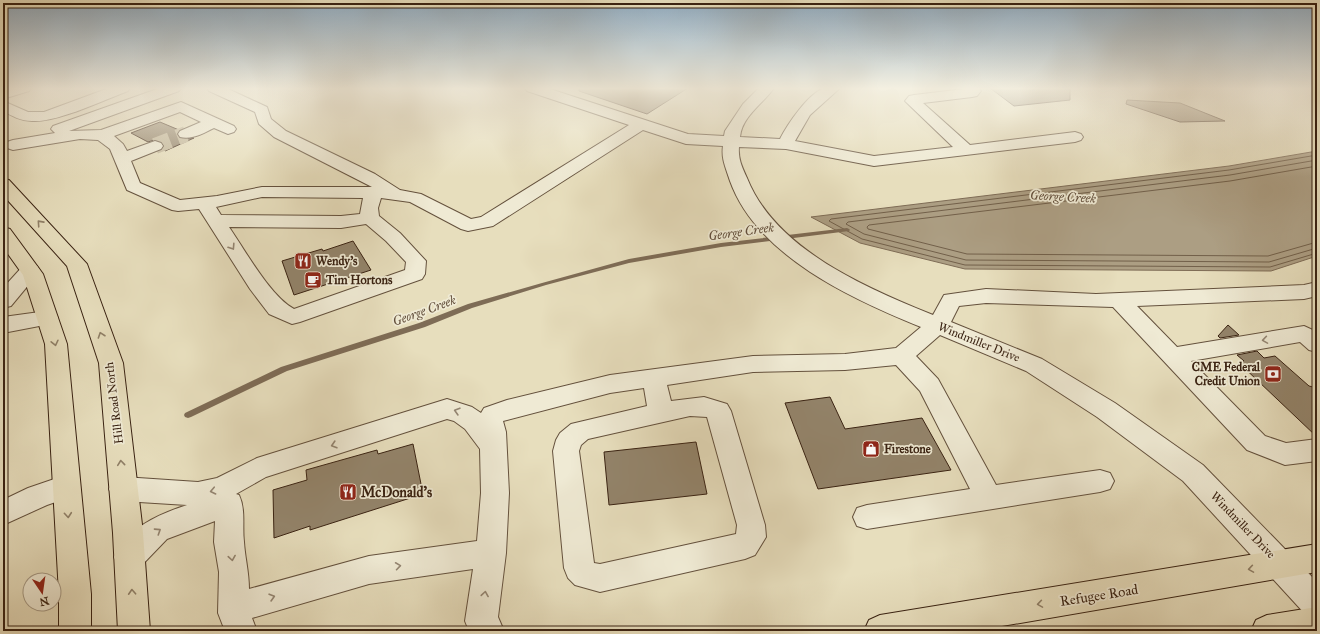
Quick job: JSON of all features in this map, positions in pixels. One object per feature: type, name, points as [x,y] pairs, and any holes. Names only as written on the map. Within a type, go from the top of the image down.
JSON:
[{"type":"main road","name":"Hill Road North","points":[[3,184],[77,264],[111,363],[130,557],[134,631]]},
{"type":"main road","points":[[3,233],[30,271],[56,344],[75,594],[75,631]]},
{"type":"main road","name":"Refugee Road","points":[[880,631],[1299,584],[1317,558]]},
{"type":"main road","points":[[1267,631],[1317,623]]},
{"type":"street","points":[[26,118],[38,118]]},
{"type":"street","points":[[8,147],[91,118]]},
{"type":"street","points":[[8,147],[80,134],[102,136],[153,118]]},
{"type":"street","points":[[169,126],[189,118]]},
{"type":"street","points":[[186,134],[221,126],[204,118]]},
{"type":"street","points":[[263,118],[264,121],[280,134],[369,178],[395,194]]},
{"type":"street","points":[[618,118],[686,139],[786,144],[874,161],[1075,137]]},
{"type":"street","name":"Windmiller Drive","points":[[741,118],[732,131],[730,157],[744,194],[779,237],[828,275],[885,304],[1034,365],[1106,410],[1193,473],[1299,584]]},
{"type":"street","points":[[786,144],[794,125],[799,118]]},
{"type":"street","points":[[930,118],[966,150]]},
{"type":"street","points":[[102,136],[120,153],[133,186],[178,206],[204,203],[262,192],[395,194],[415,198],[468,224],[486,222],[640,125]]},
{"type":"street","points":[[120,153],[140,138]]},
{"type":"street","points":[[120,153],[155,146]]},
{"type":"street","points":[[370,218],[369,208],[373,193]]},
{"type":"street","points":[[204,203],[252,278],[277,309],[292,317],[415,274],[416,261],[393,236],[370,218],[341,222],[216,221]]},
{"type":"street","points":[[3,300],[30,271]]},
{"type":"street","points":[[485,631],[481,621],[491,553],[495,493],[494,448],[490,423],[493,416],[507,410],[610,384],[753,364],[845,362],[902,356],[938,325],[952,300],[986,296],[1096,301],[1313,294]]},
{"type":"street","points":[[1118,300],[1256,443],[1284,454],[1317,450]]},
{"type":"street","points":[[3,324],[47,318]]},
{"type":"street","points":[[1172,356],[1310,339]]},
{"type":"street","points":[[902,356],[929,385],[989,498]]},
{"type":"street","points":[[654,378],[661,412]]},
{"type":"street","points":[[698,406],[711,407],[718,411],[751,526],[751,537],[745,546],[600,578],[586,575],[579,568],[566,451],[570,440],[580,431],[661,412],[698,406]]},
{"type":"street","points":[[123,489],[198,494],[224,488],[257,469],[447,409],[462,412],[478,425],[494,448]]},
{"type":"street","points":[[867,517],[1100,481]]},
{"type":"street","points":[[3,513],[38,496],[66,487]]},
{"type":"street","points":[[130,557],[156,530],[183,519],[229,504],[229,542],[234,572],[238,620],[369,570],[491,553]]},
{"type":"water","points":[[1317,151],[1317,256],[1271,271],[965,269],[860,243],[811,217],[1229,166]]},
{"type":"building","points":[[1167,118],[1216,118],[1225,121],[1180,122]]},
{"type":"building","points":[[160,122],[179,130],[177,135],[180,138],[194,138],[165,151],[163,149],[164,145],[161,142],[154,140],[148,142],[131,133]]},
{"type":"building","points":[[353,241],[371,270],[294,295],[282,261],[322,249],[323,251]]},
{"type":"building","points":[[1228,325],[1239,335],[1220,338],[1218,336]]},
{"type":"building","name":"CME Federal Credit Union","points":[[1257,351],[1264,358],[1275,356],[1309,386],[1317,388],[1317,437],[1238,362],[1244,361],[1237,355]]},
{"type":"building","name":"Firestone","points":[[830,397],[845,429],[922,418],[951,470],[818,489],[785,403]]},
{"type":"building","points":[[696,442],[707,494],[609,505],[604,452]]},
{"type":"building","name":"McDonald's","points":[[413,444],[423,494],[310,530],[310,526],[274,538],[273,490],[307,480],[306,470],[377,450],[378,454]]},
{"type":"waterway","name":"George Creek","points":[[188,415],[284,369],[422,325],[470,306],[544,284],[629,261],[721,245],[847,230]]},
{"type":"tunnel","points":[[155,146],[186,134]]},
{"type":"place","name":"Wendy's","points":[[303,261]]},
{"type":"place","name":"Tim Hortons","points":[[313,280]]},
{"type":"place","name":"CME Federal Credit Union","points":[[1273,374]]},
{"type":"place","name":"Firestone","points":[[871,449]]},
{"type":"place","name":"McDonald's","points":[[348,492]]}]
